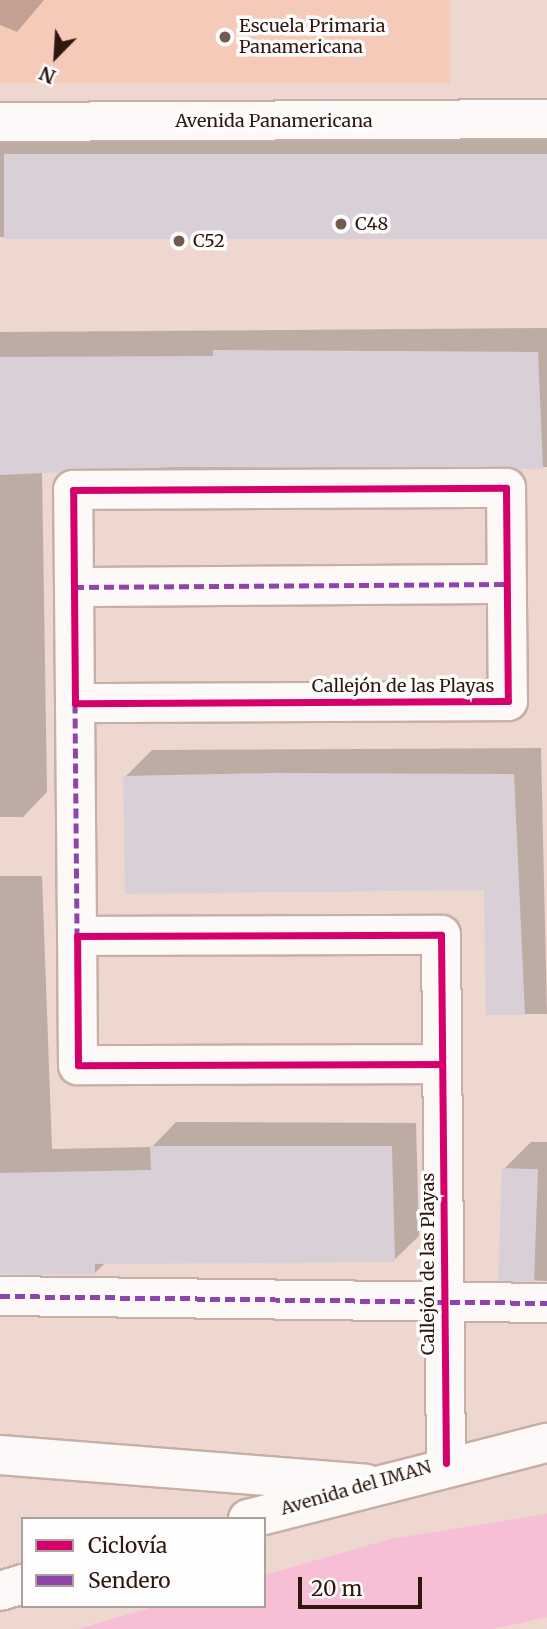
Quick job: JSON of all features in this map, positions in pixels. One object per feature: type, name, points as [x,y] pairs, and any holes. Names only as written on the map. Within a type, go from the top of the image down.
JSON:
[{"type":"street","name":"Avenida Panamericana","points":[[0,122],[547,119]]},
{"type":"street","name":"Callejón de las Playas","points":[[75,703],[508,701],[506,488],[73,490],[78,1065],[442,1064]]},
{"type":"street","points":[[74,587],[508,584]]},
{"type":"street","name":"Callejón de las Playas","points":[[77,936],[441,935],[446,1463]]},
{"type":"street","name":"Callejón de las Playas","points":[[0,1296],[547,1303]]},
{"type":"street","name":"Avenida del IMAN","points":[[255,1517],[446,1463],[547,1443]]},
{"type":"street","points":[[0,1455],[366,1485]]},
{"type":"street","points":[[0,1591],[21,1585]]},
{"type":"shaded area","name":"Escuela Primaria Panamericana","points":[[0,0],[450,0],[450,83],[0,83]]},
{"type":"shaded area","points":[[547,1514],[547,1617],[493,1629],[78,1629],[150,1608],[266,1608],[266,1574],[390,1539]]},
{"type":"building","points":[[4,154],[547,154],[547,239],[4,239]]},
{"type":"building","points":[[213,350],[538,352],[543,469],[175,467],[0,475],[0,357],[213,356]]},
{"type":"building","points":[[273,773],[514,774],[525,1015],[486,1015],[484,890],[125,894],[123,776]]},
{"type":"building","points":[[150,1146],[392,1146],[395,1262],[95,1264],[95,1275],[0,1274],[0,1173],[151,1170]]},
{"type":"building","points":[[502,1168],[538,1169],[534,1282],[498,1281]]},
{"type":"marked path","points":[[74,587],[507,584]]},
{"type":"marked path","points":[[75,703],[77,936]]},
{"type":"marked path","points":[[0,1296],[547,1303]]},
{"type":"cycle path","points":[[506,488],[508,701],[75,703],[73,490],[506,488]]},
{"type":"cycle path","points":[[442,1064],[78,1065],[77,936],[441,935],[446,1463]]},
{"type":"place","name":"Escuela Primaria Panamericana","points":[[225,37]]},
{"type":"place","name":"C48","points":[[341,224]]},
{"type":"place","name":"C52","points":[[179,241]]}]
